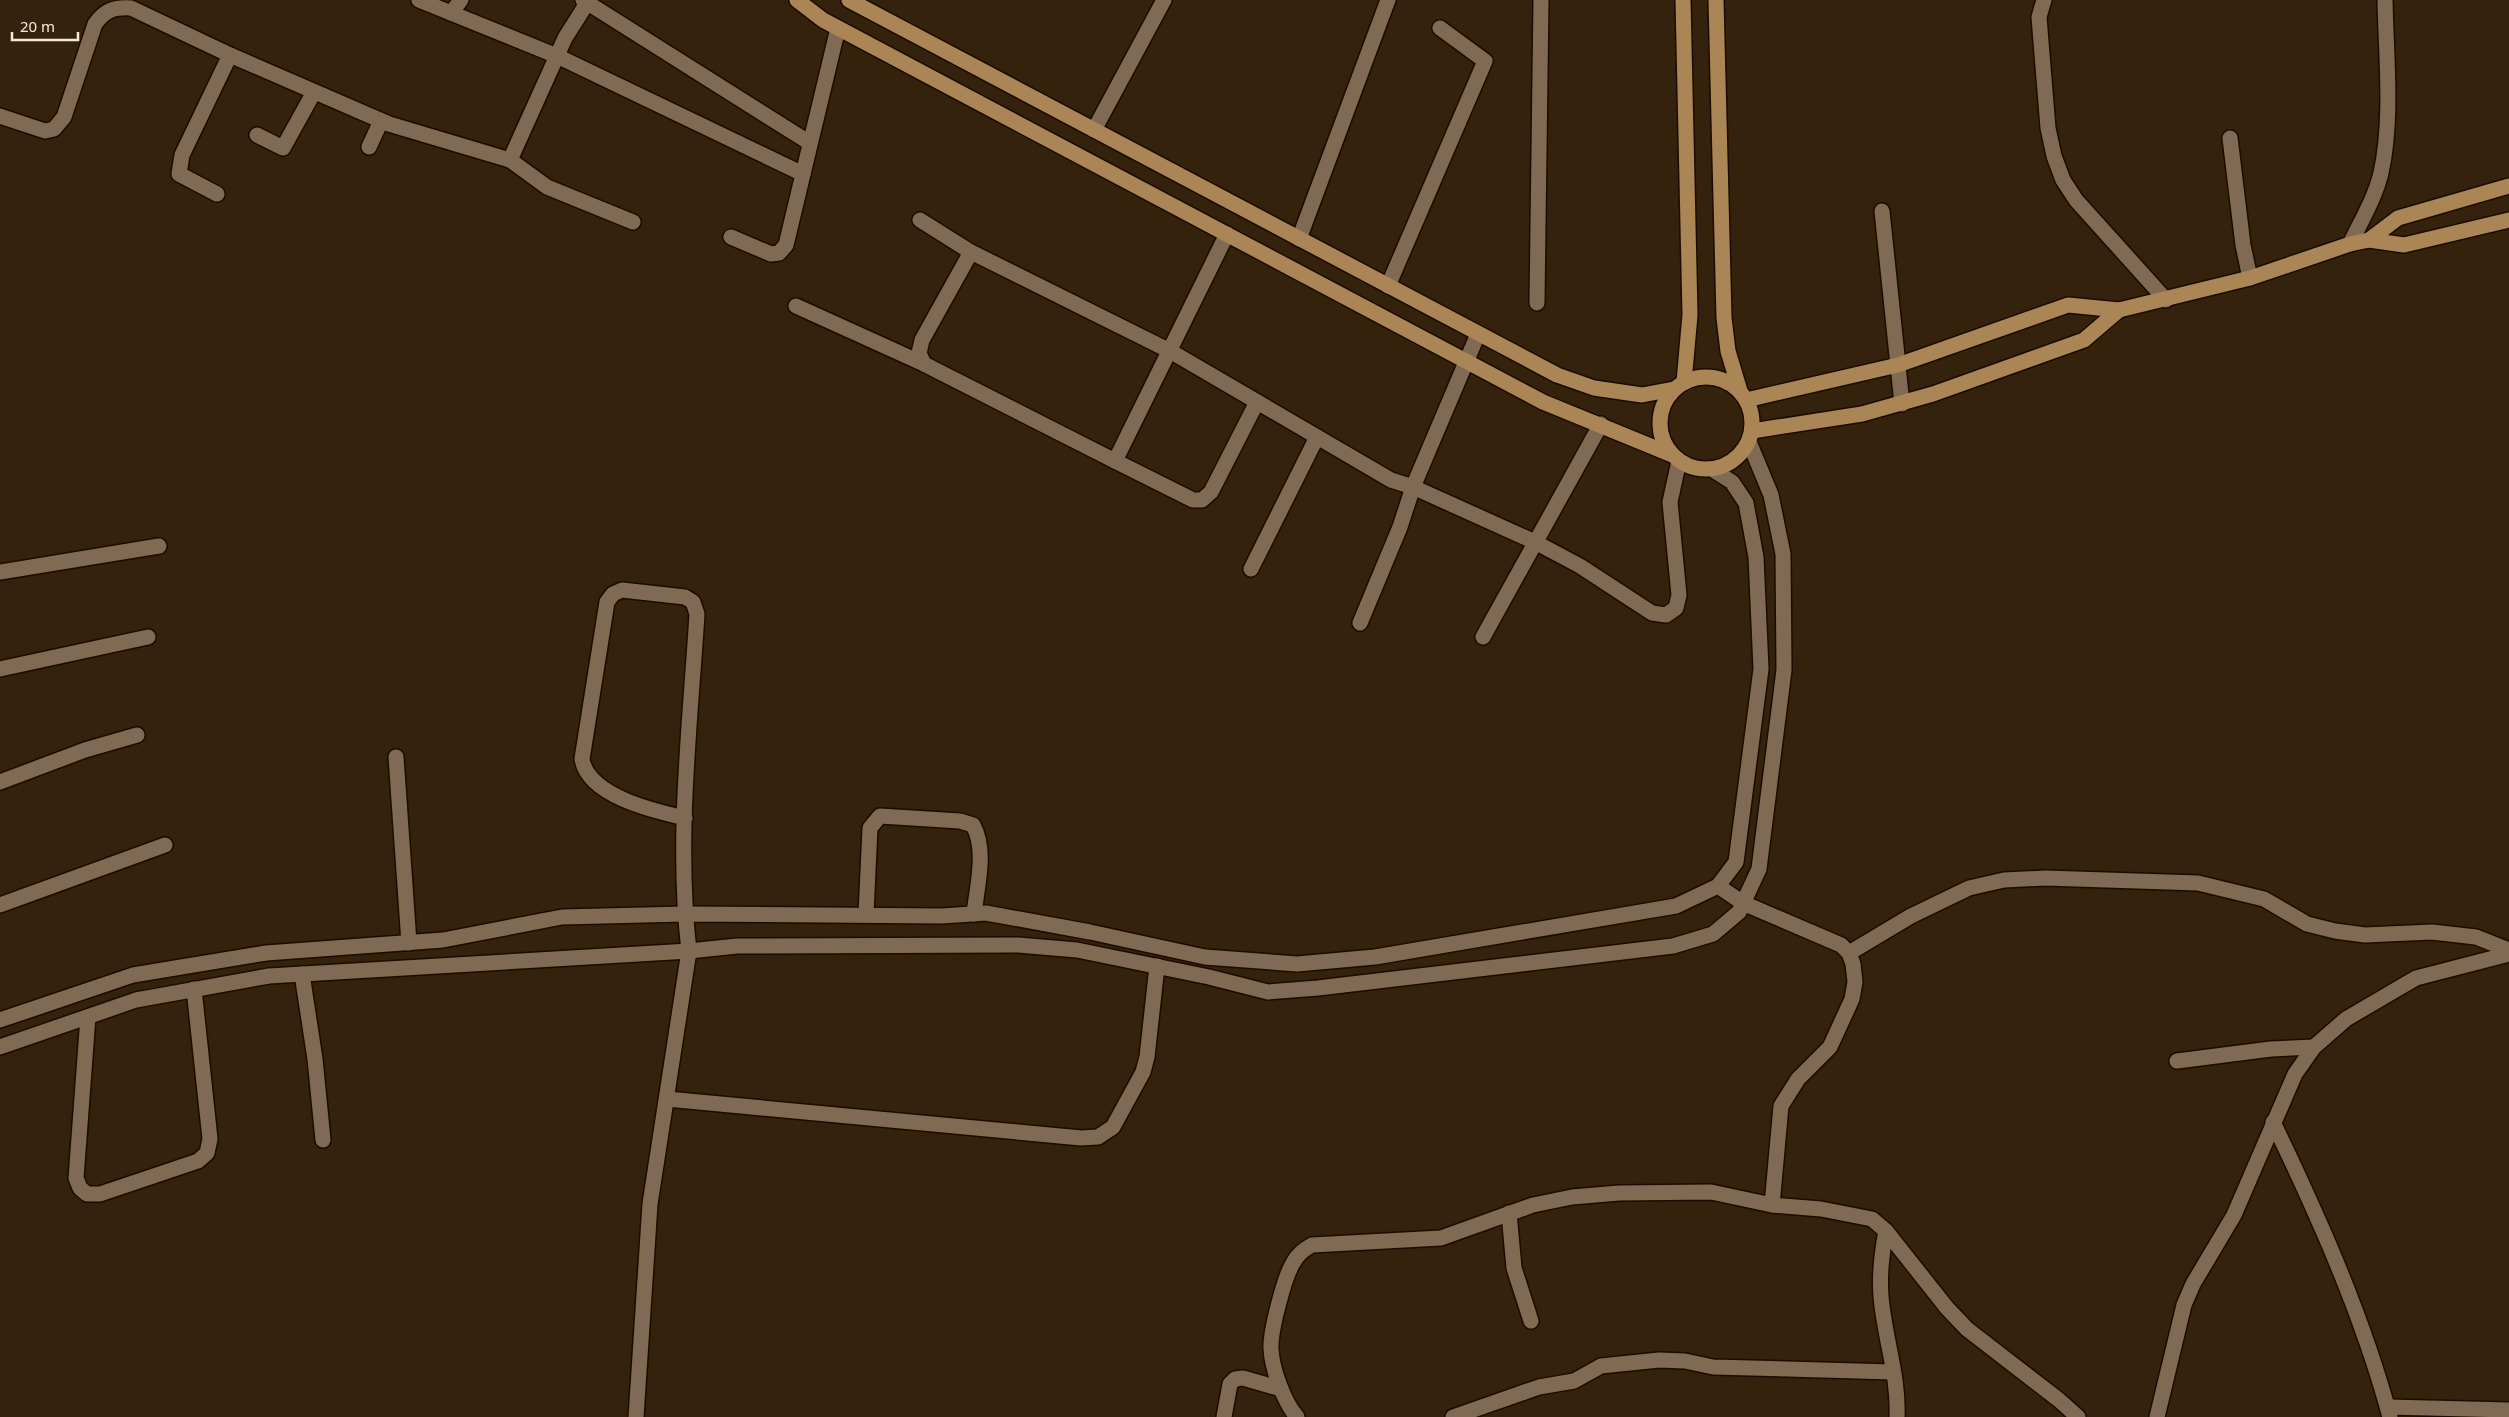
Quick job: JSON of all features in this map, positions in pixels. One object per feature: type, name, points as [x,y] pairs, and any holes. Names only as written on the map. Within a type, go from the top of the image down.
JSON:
[{"type":"main road","points":[[797,0],[823,20],[1543,402],[1602,424],[1675,457],[1689,467],[1713,470],[1734,461],[1750,436],[1752,419],[1728,351],[1724,318],[1716,0]]},
{"type":"main road","points":[[849,0],[1557,375],[1594,388],[1642,394],[1679,386],[1695,378],[1713,377],[1730,383],[1743,396]]},
{"type":"main road","points":[[1675,457],[1664,444],[1660,421],[1662,409],[1679,386],[1690,315],[1683,0]]},
{"type":"main road","points":[[2369,240],[2398,218],[2509,186]]},
{"type":"main road","points":[[1743,396],[1898,365],[2068,305],[2119,310],[2250,278],[2350,244],[2369,240],[2404,245],[2509,220]]},
{"type":"main road","points":[[1750,436],[1862,414],[1933,394],[2084,340],[2119,310]]},
{"type":"street","points":[[419,0],[557,56],[803,174]]},
{"type":"street","points":[[451,13],[461,0]]},
{"type":"street","points":[[1094,130],[1163,0]]},
{"type":"street","points":[[1299,239],[1388,0]]},
{"type":"street","points":[[1537,304],[1541,0]]},
{"type":"street","points":[[2044,0],[2040,17],[2048,128],[2054,156],[2063,180],[2076,200],[2166,300]]},
{"type":"street","points":[[2350,244],[2369,207],[2378,182],[2386,138],[2385,0]]},
{"type":"street","points":[[510,160],[565,38],[587,1],[810,143]]},
{"type":"street","points":[[0,116],[45,132],[54,129],[64,116],[95,24],[102,14],[114,7],[131,8],[230,55],[381,121],[510,160],[547,187],[633,222]]},
{"type":"street","points":[[731,237],[771,254],[779,253],[786,245],[838,28]]},
{"type":"street","points":[[1388,286],[1485,61],[1440,28]]},
{"type":"street","points":[[217,194],[179,174],[182,155],[230,55]]},
{"type":"street","points":[[257,135],[282,148],[314,92]]},
{"type":"street","points":[[369,147],[381,121]]},
{"type":"street","points":[[2230,138],[2243,245],[2250,278]]},
{"type":"street","points":[[1882,211],[1902,404]]},
{"type":"street","points":[[920,220],[971,252],[1170,351],[1391,480],[1413,487],[1535,542],[1580,566],[1652,613],[1666,615],[1676,608],[1679,595],[1670,502],[1675,457]]},
{"type":"street","points":[[1115,461],[1227,234]]},
{"type":"street","points":[[924,364],[920,353],[922,340],[971,252]]},
{"type":"street","points":[[796,306],[924,364],[1193,500],[1202,500],[1210,492],[1257,402]]},
{"type":"street","points":[[1360,624],[1400,528],[1413,487],[1478,334]]},
{"type":"street","points":[[1483,637],[1602,424]]},
{"type":"street","points":[[1251,569],[1317,436]]},
{"type":"street","points":[[0,1047],[136,1000],[269,976],[689,951],[738,946],[1018,945],[1077,950],[1157,966],[1268,992],[1318,988],[1673,946],[1713,934],[1738,912],[1759,869],[1784,670],[1782,554],[1772,495],[1750,436]]},
{"type":"street","points":[[0,1019],[133,976],[266,953],[443,940],[562,917],[685,914],[986,913],[1090,932],[1206,958],[1297,964],[1375,957],[1676,906],[1718,886],[1736,862],[1761,669],[1756,557],[1746,503],[1732,482],[1713,470]]},
{"type":"street","points":[[0,572],[159,546]]},
{"type":"street","points":[[636,1417],[650,1204],[689,951],[685,914],[685,818],[697,614],[693,602],[685,597],[622,590],[612,594],[607,602],[582,759],[584,768],[590,778],[632,805],[685,818]]},
{"type":"street","points":[[0,669],[148,637]]},
{"type":"street","points":[[0,782],[85,750],[137,736]]},
{"type":"street","points":[[396,757],[409,943]]},
{"type":"street","points":[[866,914],[870,828],[880,816],[960,821],[973,825],[980,836],[980,857],[974,914]]},
{"type":"street","points":[[0,905],[41,892],[77,876],[164,845]]},
{"type":"street","points":[[1845,949],[1969,888],[2004,880],[2045,878],[2198,883],[2264,900],[2307,924],[2365,935],[2432,932],[2476,937],[2509,952]]},
{"type":"street","points":[[1718,886],[1743,903],[1825,938],[1845,949],[1853,964],[1855,982],[1852,999],[1830,1047],[1798,1079],[1781,1106],[1772,1205]]},
{"type":"street","points":[[2157,1417],[2184,1304],[2193,1284],[2234,1215],[2295,1074],[2314,1047],[2346,1019],[2416,978],[2509,952]]},
{"type":"street","points":[[667,1099],[1081,1138],[1098,1137],[1113,1127],[1143,1072],[1147,1058],[1157,966]]},
{"type":"street","points":[[302,974],[315,1059],[323,1140]]},
{"type":"street","points":[[88,1017],[76,1178],[80,1188],[87,1194],[100,1194],[198,1161],[207,1153],[210,1139],[194,989]]},
{"type":"street","points":[[2177,1061],[2272,1049],[2314,1047]]},
{"type":"street","points":[[2273,1122],[2326,1235],[2363,1332],[2389,1412],[2509,1410]]},
{"type":"street","points":[[1297,1417],[1285,1402],[1271,1350],[1273,1329],[1292,1265],[1301,1251],[1312,1245],[1441,1238],[1532,1205],[1572,1197],[1618,1192],[1712,1192],[1772,1205],[1821,1209],[1872,1219],[1886,1231],[1967,1330],[2060,1400],[2078,1417]]},
{"type":"street","points":[[1509,1213],[1514,1268],[1531,1321]]},
{"type":"street","points":[[1886,1231],[1881,1260],[1881,1295],[1896,1388],[1897,1417]]},
{"type":"street","points":[[1453,1417],[1539,1387],[1574,1380],[1601,1366],[1659,1360],[1684,1361],[1714,1367],[1893,1372]]},
{"type":"street","points":[[1224,1417],[1230,1384],[1235,1379],[1243,1378],[1281,1389]]},
{"type":"street","points":[[1479,1408],[1494,1417]]}]
